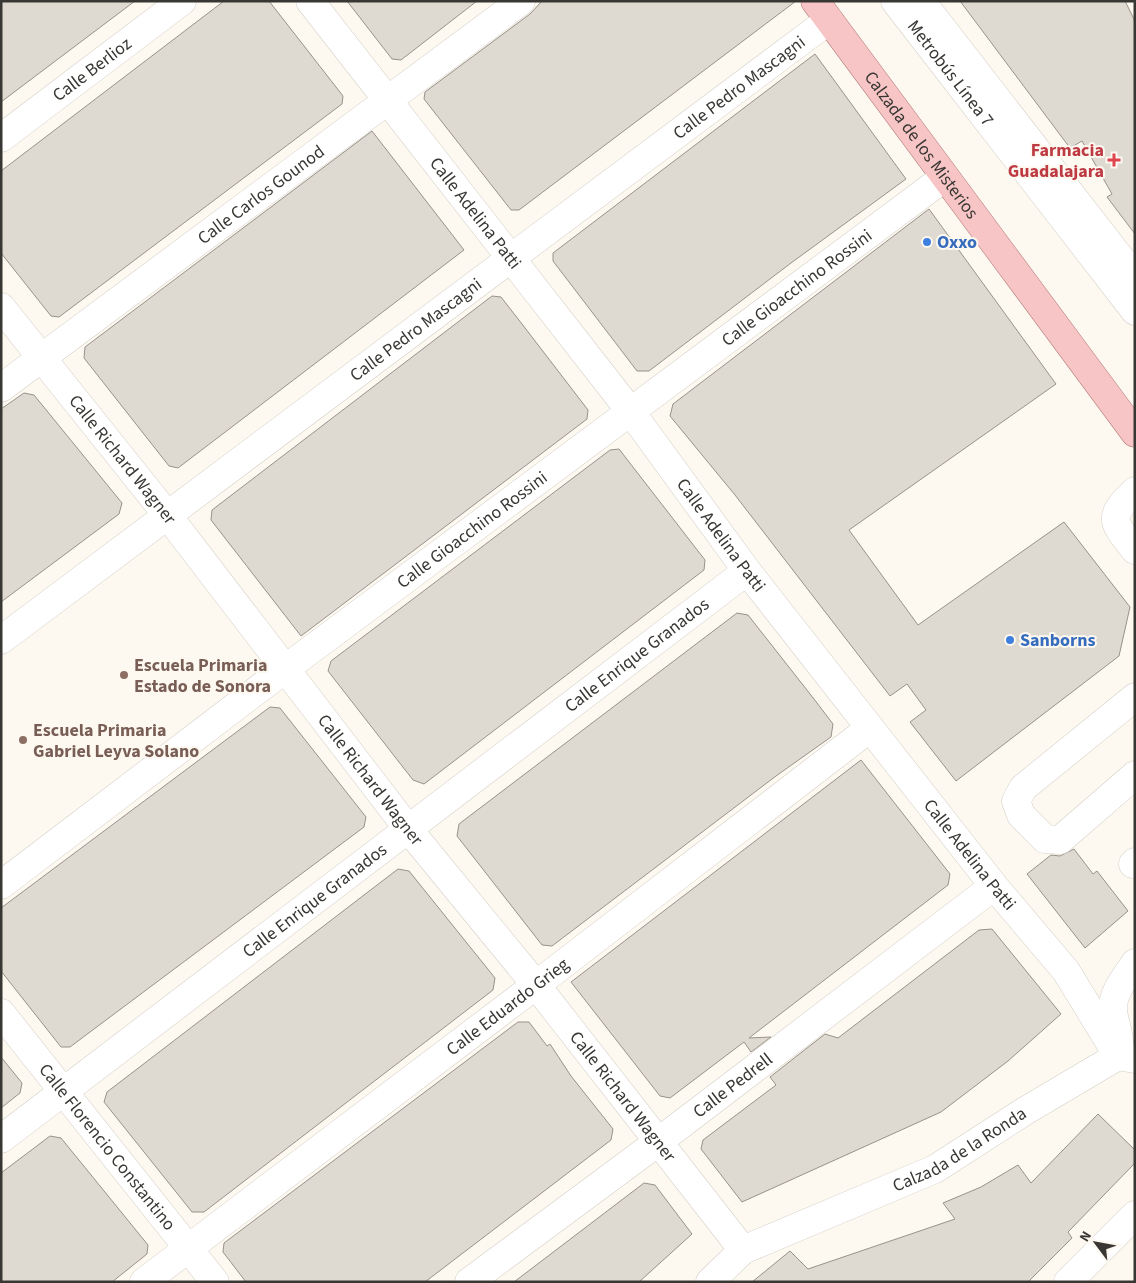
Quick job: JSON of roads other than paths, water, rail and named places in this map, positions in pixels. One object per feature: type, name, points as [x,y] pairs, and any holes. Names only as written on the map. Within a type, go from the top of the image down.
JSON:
[{"type":"main road","name":"Calzada de los Misterios","points":[[822,11],[1135,433]]},
{"type":"street","name":"Calle Berlioz","points":[[1,138],[182,1]]},
{"type":"street","name":"Calle Adelina Patti","points":[[310,1],[631,412],[747,571],[994,886],[1066,971],[1126,1057]]},
{"type":"street","name":"Calle Carlos Gounod","points":[[1,388],[521,1]]},
{"type":"street","name":"Metrobús Línea 7","points":[[895,1],[1135,311]]},
{"type":"street","points":[[921,1],[1135,277]]},
{"type":"street","name":"Calle Pedro Mascagni","points":[[1,640],[511,259],[822,11]]},
{"type":"street","name":"Calle Gioacchino Rossini","points":[[1,885],[285,669],[945,178]]},
{"type":"street","name":"Calle Richard Wagner","points":[[1,307],[168,516],[409,830],[536,985],[744,1250]]},
{"type":"street","points":[[1135,491],[1117,509],[1115,516],[1119,529],[1135,550]]},
{"type":"street","name":"Calle Enrique Granados","points":[[1,1139],[747,571]]},
{"type":"street","points":[[1135,697],[1023,788],[1016,801],[1017,808],[1021,815],[1046,839],[1060,840],[1135,775]]},
{"type":"street","name":"Calle Eduardo Grieg","points":[[144,1282],[536,985],[870,728]]},
{"type":"street","name":"Calle Pedrell","points":[[469,1282],[658,1142],[994,886]]},
{"type":"street","points":[[1126,1057],[1113,1010],[1116,992],[1135,963]]},
{"type":"street","name":"Calle Florencio Constantino","points":[[1,1013],[215,1282]]},
{"type":"street","name":"Calzada de la Ronda","points":[[710,1282],[744,1250],[935,1169],[1025,1111],[1126,1057]]},
{"type":"street","points":[[1068,1282],[1135,1215]]},
{"type":"place","name":"Farmacia Guadalajara","points":[[1114,160]]},
{"type":"place","name":"Oxxo","points":[[927,242]]},
{"type":"place","name":"Sanborns","points":[[1010,640]]},
{"type":"place","name":"Escuela Primaria Estado de Sonora","points":[[124,675]]},
{"type":"place","name":"Escuela Primaria Gabriel Leyva Solano","points":[[23,740]]}]
